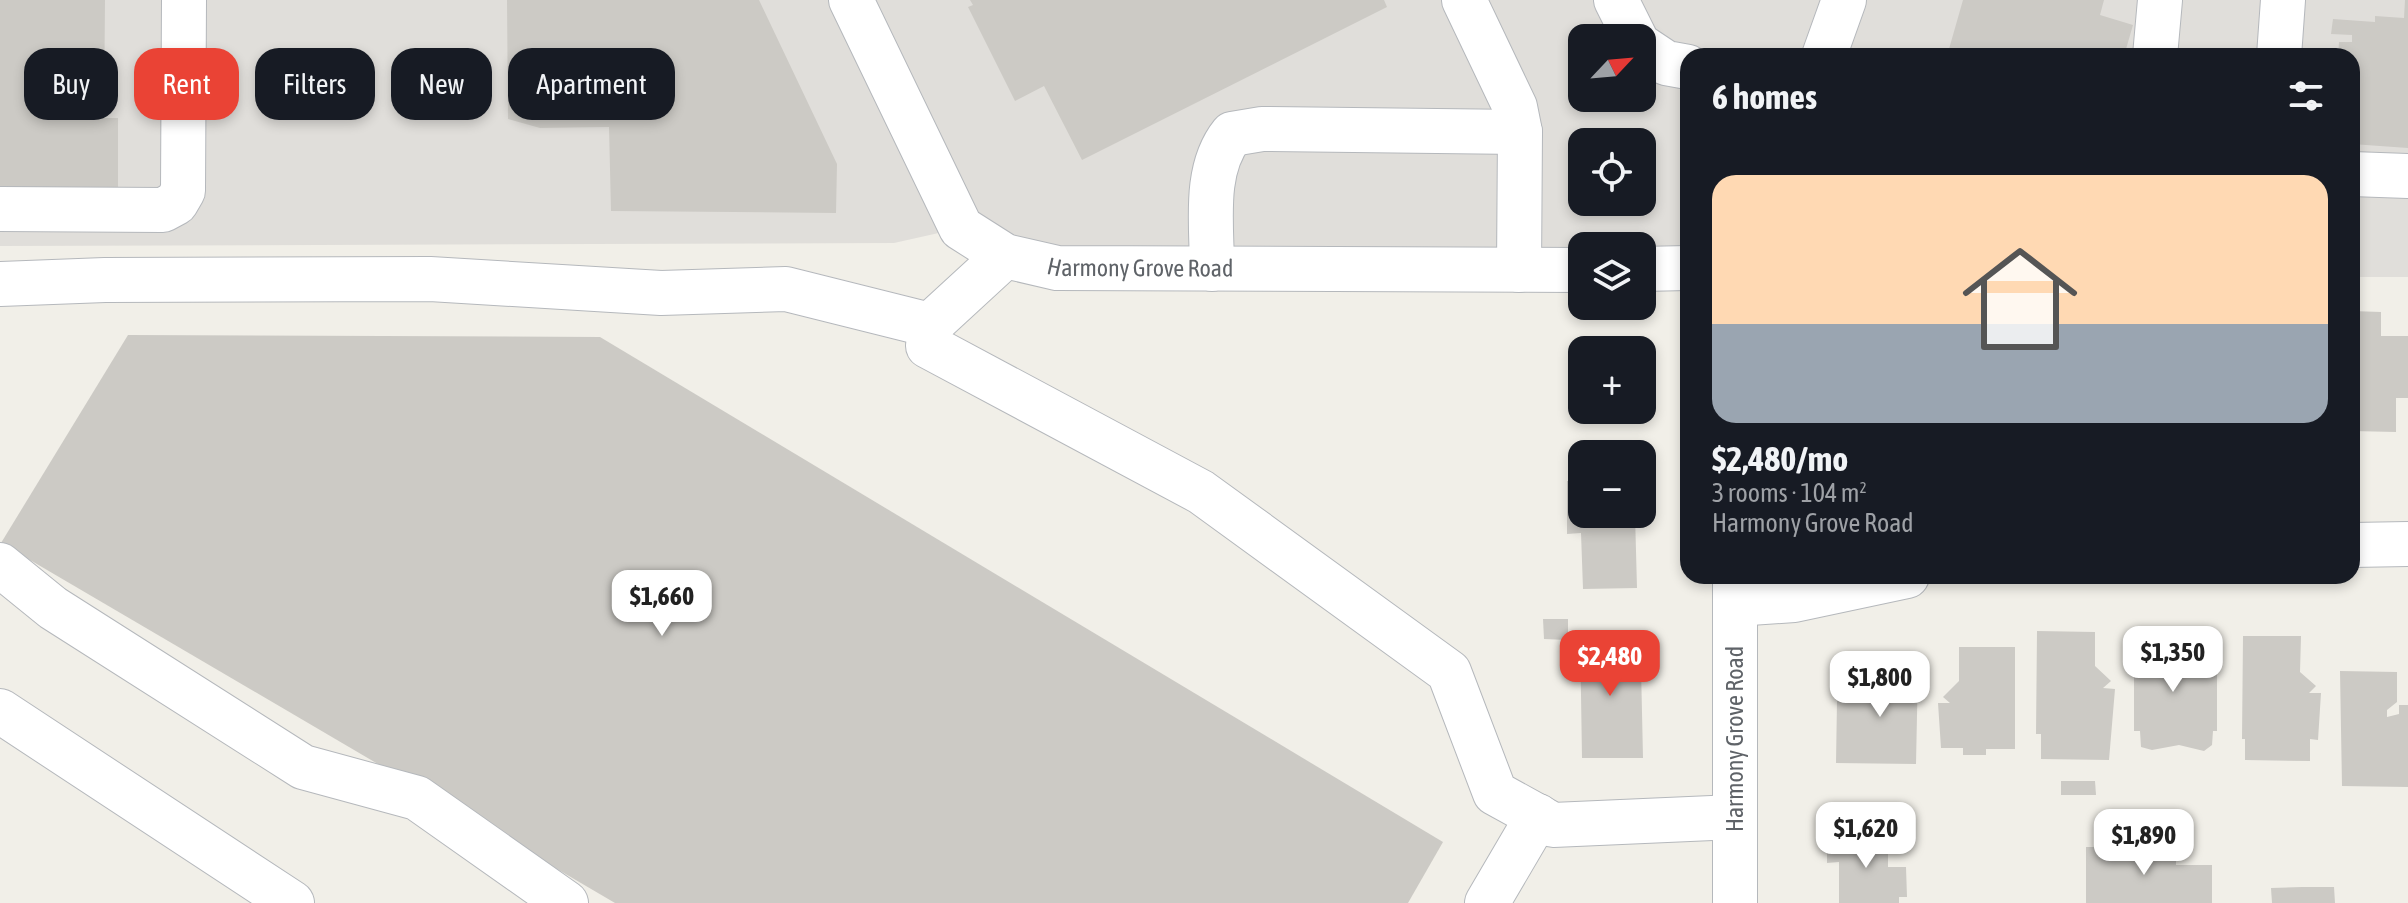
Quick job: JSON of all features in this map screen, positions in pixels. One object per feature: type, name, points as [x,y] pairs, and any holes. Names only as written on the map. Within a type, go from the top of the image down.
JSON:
[{"type":"street","points":[[0,209],[163,210],[176,203],[183,191],[184,0]]},
{"type":"street","name":"Harmony Grove Road","points":[[851,0],[961,228],[1005,256],[1057,268],[1568,270]]},
{"type":"street","points":[[1464,0],[1510,95],[1520,132],[1519,270]]},
{"type":"street","points":[[1616,0],[1628,24]]},
{"type":"street","points":[[1827,48],[1844,0]]},
{"type":"street","points":[[2156,48],[2160,0]]},
{"type":"street","points":[[2280,48],[2283,0]]},
{"type":"street","points":[[1656,56],[1666,63],[1680,66]]},
{"type":"street","points":[[1212,269],[1213,178],[1216,159],[1232,134],[1262,129],[1520,132]]},
{"type":"street","points":[[2360,174],[2408,176]]},
{"type":"street","points":[[1005,256],[930,325],[928,346],[1201,492],[1449,672],[1495,793],[1553,825],[1735,817]]},
{"type":"street","points":[[1656,269],[1680,268]]},
{"type":"street","points":[[0,284],[430,279],[661,293],[786,289],[930,325]]},
{"type":"street","points":[[2360,545],[2408,544]]},
{"type":"street","points":[[0,565],[53,608],[303,767],[417,798],[566,903]]},
{"type":"street","points":[[1735,590],[1794,600],[1869,584]]},
{"type":"street","name":"Harmony Grove Road","points":[[1735,590],[1735,903]]},
{"type":"street","points":[[0,711],[292,903]]},
{"type":"street","points":[[1487,903],[1538,816]]},
{"type":"shaded area","points":[[0,0],[2408,0],[2408,277],[2360,277],[2360,48],[1680,48],[1680,268],[1656,269],[1656,232],[1568,232],[1568,270],[1057,268],[961,228],[894,243],[0,246]]},
{"type":"building","points":[[0,0],[105,0],[105,48],[24,48],[24,120],[118,120],[118,188],[0,187]]},
{"type":"building","points":[[507,0],[759,0],[837,164],[836,213],[611,211],[609,127],[540,128],[512,120],[675,120],[675,48],[508,48],[508,119]]},
{"type":"building","points":[[970,0],[1384,0],[1387,7],[1082,160],[1044,86],[1015,101],[968,7],[973,5]]},
{"type":"building","points":[[1963,0],[2104,0],[2100,15],[2133,25],[2126,48],[1949,48]]},
{"type":"building","points":[[2405,0],[2408,0],[2408,148],[2360,145],[2360,48],[2339,48],[2339,42],[2352,42],[2352,35],[2331,34],[2333,19],[2375,22],[2375,16],[2404,18]]},
{"type":"building","points":[[2360,311],[2381,312],[2381,336],[2408,336],[2408,398],[2396,398],[2396,432],[2360,431]]},
{"type":"building","points":[[128,335],[600,337],[1443,842],[1408,903],[615,903],[1,543]]},
{"type":"building","points":[[1568,481],[1568,528],[1635,528],[1637,588],[1583,589],[1581,533],[1567,534]]},
{"type":"building","points":[[1543,619],[1568,619],[1568,640],[1544,639]]},
{"type":"building","points":[[1625,630],[1625,667],[1641,667],[1643,758],[1582,758],[1580,631]]},
{"type":"building","points":[[2037,631],[2095,632],[2095,666],[2111,681],[2103,688],[2115,689],[2109,760],[2041,759],[2041,734],[2036,734]]},
{"type":"building","points":[[2134,633],[2192,633],[2192,669],[2217,669],[2217,731],[2213,731],[2212,745],[2204,751],[2179,745],[2152,750],[2141,747],[2140,731],[2134,731]]},
{"type":"building","points":[[2243,636],[2301,636],[2300,672],[2316,686],[2309,693],[2321,693],[2318,740],[2310,739],[2310,761],[2245,760],[2245,739],[2242,739]]},
{"type":"building","points":[[1959,647],[2015,647],[2015,749],[1986,749],[1986,755],[1963,755],[1963,748],[1941,748],[1938,703],[1950,703],[1943,697],[1959,681]]},
{"type":"building","points":[[1863,666],[1918,667],[1916,764],[1836,763],[1837,701],[1863,701]]},
{"type":"building","points":[[2340,671],[2397,672],[2397,702],[2387,710],[2387,717],[2399,714],[2399,705],[2408,705],[2408,787],[2342,786]]},
{"type":"building","points":[[2061,781],[2095,781],[2096,795],[2061,795]]},
{"type":"building","points":[[1888,835],[1888,867],[1906,867],[1907,897],[1899,897],[1899,903],[1839,903],[1839,862],[1827,863],[1827,836]]},
{"type":"building","points":[[2086,847],[2176,847],[2176,865],[2212,865],[2212,903],[2086,903]]},
{"type":"building","points":[[2334,887],[2335,903],[2272,903],[2271,888]]}]
